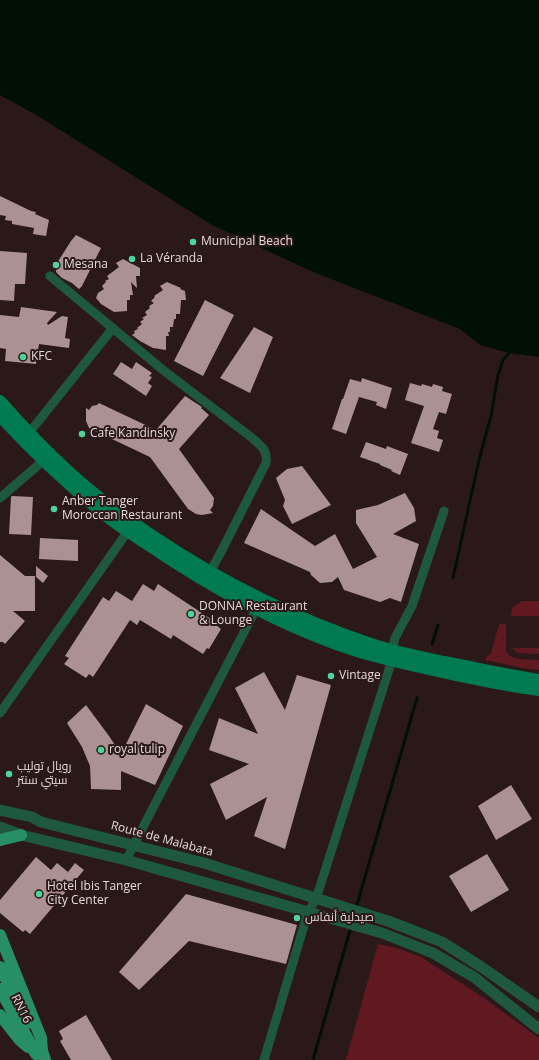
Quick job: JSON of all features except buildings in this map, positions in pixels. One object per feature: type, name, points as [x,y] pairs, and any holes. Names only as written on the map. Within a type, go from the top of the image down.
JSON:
[{"type":"main road","points":[[0,401],[29,433],[69,472],[118,512],[166,545],[210,572],[256,596],[313,622],[397,657]]},
{"type":"main road","points":[[0,416],[43,461],[99,510],[128,531],[205,581],[256,609],[339,645],[539,690]]},
{"type":"main road","points":[[468,673],[539,680]]},
{"type":"main road","points":[[0,840],[21,835]]},
{"type":"main road","name":"RN16","points":[[0,935],[41,1038],[41,1056]]},
{"type":"main road","name":"RN16","points":[[0,967],[41,1056]]},
{"type":"main road","name":"RN16","points":[[0,989],[41,1056]]},
{"type":"main road","name":"RN16","points":[[0,1015],[20,1040],[41,1056]]},
{"type":"street","points":[[50,276],[170,375],[251,437],[265,452],[267,456],[266,463],[210,572]]},
{"type":"street","points":[[29,433],[113,328]]},
{"type":"street","points":[[0,498],[43,461]]},
{"type":"street","points":[[264,1060],[308,912],[316,899],[397,657],[394,638],[412,606],[444,511]]},
{"type":"street","points":[[0,713],[128,531]]},
{"type":"street","points":[[126,860],[256,609]]},
{"type":"street","name":"Route de Malabata","points":[[0,810],[32,817],[42,822],[204,863],[388,921],[442,942],[480,966],[539,1007]]},
{"type":"street","points":[[0,827],[21,835],[126,860],[382,933],[433,953],[474,977],[539,1029]]},
{"type":"shaded area","points":[[0,0],[539,0],[539,357],[509,353],[480,345],[460,329],[313,272],[212,225],[38,116],[0,95]]},
{"type":"shaded area","points":[[522,601],[539,601],[539,616],[511,616],[512,608]]},
{"type":"shaded area","points":[[499,624],[506,624],[506,652],[512,657],[516,658],[539,660],[539,670],[486,660],[486,657],[491,654]]},
{"type":"shaded area","points":[[512,648],[539,648],[539,654],[518,653]]},
{"type":"shaded area","points":[[378,944],[397,948],[421,957],[481,996],[539,1038],[539,1060],[346,1060]]},
{"type":"waterway","points":[[453,578],[479,460],[491,416],[498,375],[503,360],[509,353]]},
{"type":"waterway","points":[[432,644],[438,625]]},
{"type":"waterway","points":[[356,908],[417,698]]},
{"type":"waterway","points":[[313,1060],[351,927]]},
{"type":"place","name":"Municipal Beach","points":[[193,242]]},
{"type":"place","name":"La Véranda","points":[[132,259]]},
{"type":"place","name":"Mesana","points":[[56,265]]},
{"type":"place","name":"KFC","points":[[23,357]]},
{"type":"place","name":"Cafe Kandinsky","points":[[82,434]]},
{"type":"place","name":"Anber Tanger Moroccan Restaurant","points":[[54,509]]},
{"type":"place","name":"DONNA Restaurant & Lounge","points":[[191,614]]},
{"type":"place","name":"Vintage","points":[[331,676]]},
{"type":"place","name":"royal tulip","points":[[101,750]]},
{"type":"place","name":"رويال توليب سيتي سنتر","points":[[9,774]]},
{"type":"place","name":"Hotel Ibis Tanger City Center","points":[[39,894]]},
{"type":"place","name":"صيدلية أنفاس","points":[[297,918]]}]
